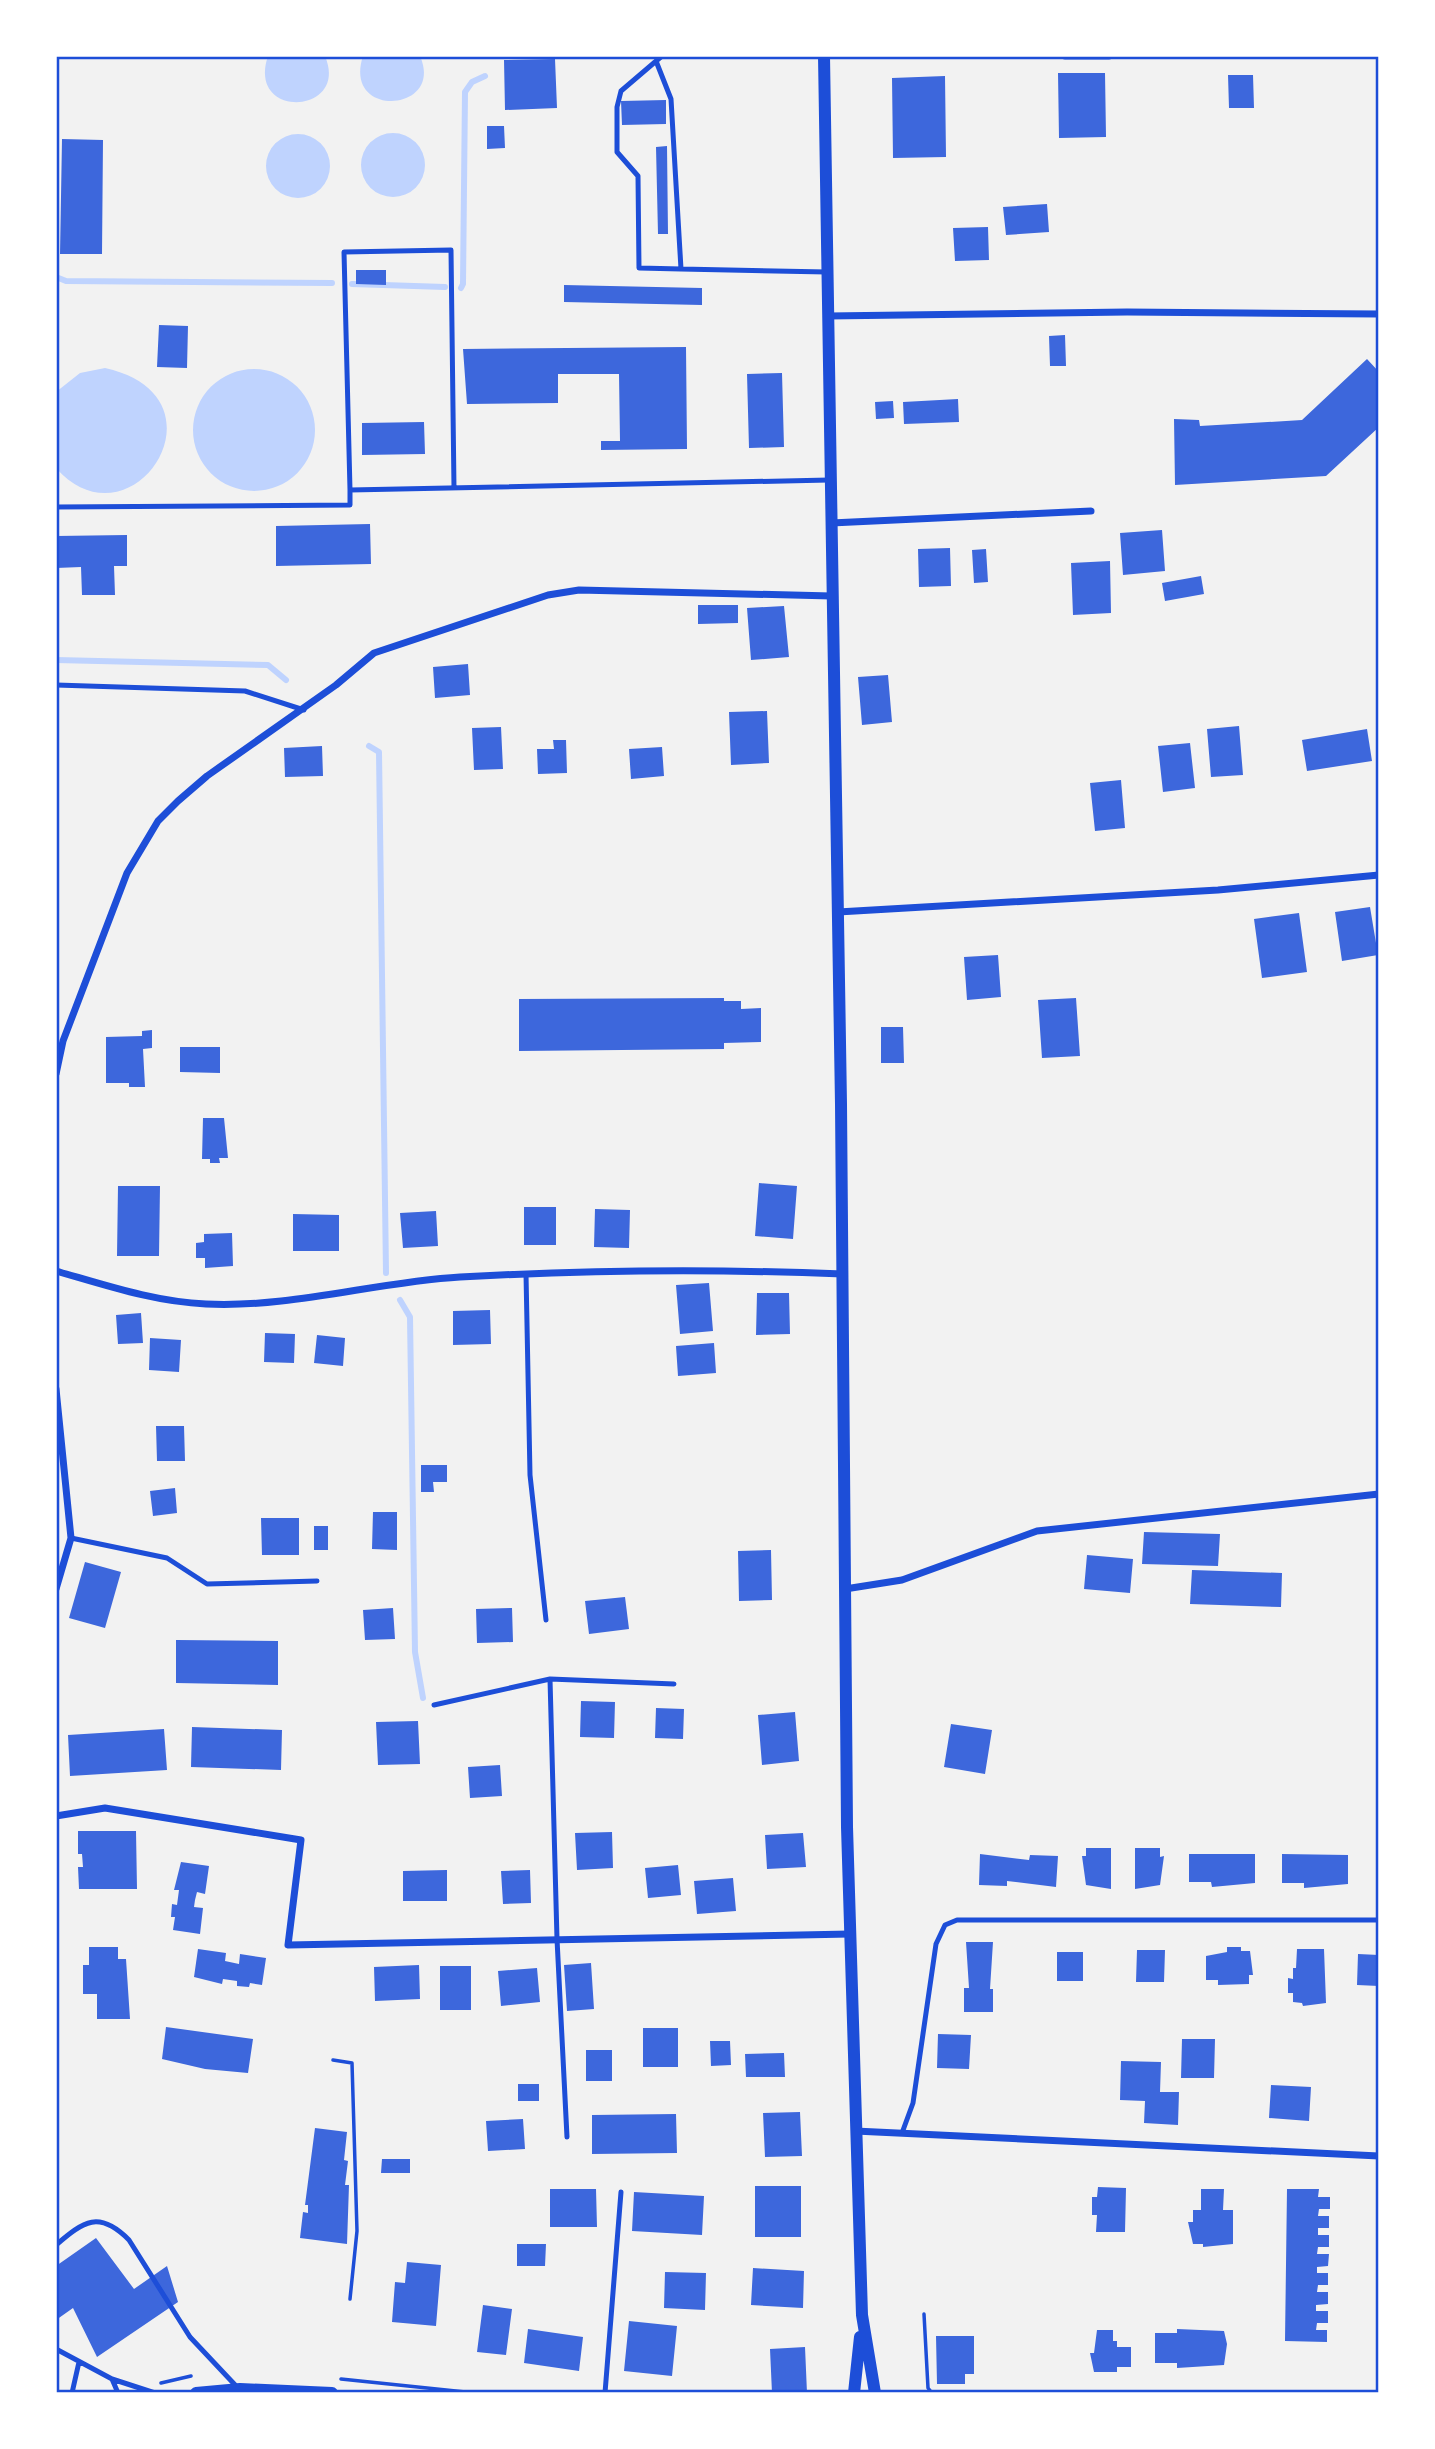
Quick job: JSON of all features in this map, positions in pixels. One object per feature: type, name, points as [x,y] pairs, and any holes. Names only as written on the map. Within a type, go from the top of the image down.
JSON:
[{"type":"street","points":[[824,56],[854,2131],[862,2315],[875,2393]]},
{"type":"street","points":[[1065,56],[1109,56]]},
{"type":"street","points":[[828,316],[1127,312],[1379,314]]},
{"type":"street","points":[[830,523],[1091,510]]},
{"type":"street","points":[[56,1074],[64,1041],[139,849],[158,821],[207,776],[304,710],[374,653],[548,595],[579,590],[832,596]]},
{"type":"street","points":[[838,912],[1218,890],[1379,875]]},
{"type":"street","points":[[56,1271],[163,1300],[207,1304],[336,1295],[457,1277],[527,1274],[843,1274]]},
{"type":"street","points":[[56,1389],[71,1538],[56,1588]]},
{"type":"street","points":[[845,1589],[902,1580],[1037,1531],[1379,1494]]},
{"type":"street","points":[[56,1816],[105,1808],[301,1840],[288,1945],[850,1934]]},
{"type":"street","points":[[854,2131],[1379,2156]]},
{"type":"street","points":[[854,2393],[862,2315]]},
{"type":"street","points":[[196,2393],[240,2389],[332,2393]]},
{"type":"lane","points":[[681,269],[671,99],[659,58],[621,90],[617,107],[617,152],[638,176],[639,268],[681,269],[827,272]]},
{"type":"lane","points":[[56,507],[350,505],[344,252],[450,250],[454,488]]},
{"type":"lane","points":[[350,490],[830,480]]},
{"type":"lane","points":[[56,685],[245,691],[304,710]]},
{"type":"lane","points":[[527,1274],[530,1475],[546,1620]]},
{"type":"lane","points":[[71,1538],[167,1558],[207,1584],[317,1581]]},
{"type":"lane","points":[[550,1679],[557,1939],[567,2137]]},
{"type":"lane","points":[[434,1705],[550,1679],[674,1684]]},
{"type":"lane","points":[[902,2133],[913,2103],[936,1944],[945,1925],[957,1920],[1379,1920]]},
{"type":"lane","points":[[605,2393],[621,2192]]},
{"type":"lane","points":[[56,2245],[81,2224],[97,2221],[116,2227],[129,2240],[190,2337],[240,2389]]},
{"type":"lane","points":[[57,2351],[112,2379],[155,2393]]},
{"type":"lane","points":[[72,2393],[79,2362]]},
{"type":"lane","points":[[112,2379],[118,2393]]},
{"type":"path","points":[[333,2060],[352,2063],[357,2231],[350,2299]]},
{"type":"path","points":[[924,2315],[928,2388],[932,2393]]},
{"type":"path","points":[[926,2355],[936,2355]]},
{"type":"path","points":[[351,2379],[475,2393]]},
{"type":"water","points":[[268,56],[325,56],[329,76],[324,90],[312,99],[298,102],[283,100],[271,91],[265,77]]},
{"type":"water","points":[[363,56],[420,56],[424,75],[419,89],[407,98],[393,101],[378,99],[367,91],[360,76]]},
{"type":"water","points":[[393,133],[416,142],[425,165],[416,188],[393,197],[370,188],[361,165],[370,142]]},
{"type":"water","points":[[298,134],[321,143],[330,166],[321,189],[298,198],[275,189],[266,166],[275,143]]},
{"type":"water","points":[[105,368],[143,384],[163,408],[166,435],[157,461],[139,481],[114,492],[85,489],[56,468],[56,392],[80,373]]},
{"type":"water","points":[[254,369],[277,373],[297,387],[311,407],[315,430],[311,453],[297,473],[277,487],[254,491],[231,487],[211,473],[197,453],[193,430],[197,407],[211,387],[231,373]]},
{"type":"building","points":[[555,59],[557,108],[505,110],[504,60]]},
{"type":"building","points":[[1058,73],[1105,73],[1106,137],[1059,138]]},
{"type":"building","points":[[1228,75],[1253,75],[1254,108],[1229,108]]},
{"type":"building","points":[[945,76],[946,157],[893,158],[892,78]]},
{"type":"building","points":[[666,100],[666,124],[622,125],[621,101]]},
{"type":"building","points":[[487,126],[504,126],[505,148],[487,149]]},
{"type":"building","points":[[62,139],[103,140],[102,254],[60,254]]},
{"type":"building","points":[[667,146],[668,234],[658,234],[656,147]]},
{"type":"building","points":[[1047,204],[1049,232],[1006,235],[1003,207]]},
{"type":"building","points":[[988,227],[989,260],[955,261],[953,228]]},
{"type":"building","points":[[356,270],[386,270],[386,285],[356,284]]},
{"type":"building","points":[[564,285],[702,288],[702,305],[564,302]]},
{"type":"building","points":[[159,325],[188,326],[187,368],[157,367]]},
{"type":"building","points":[[1065,335],[1066,366],[1050,366],[1049,336]]},
{"type":"building","points":[[686,347],[687,449],[601,450],[601,441],[620,441],[619,374],[558,374],[558,403],[467,404],[463,349]]},
{"type":"building","points":[[1367,359],[1379,372],[1379,427],[1326,476],[1175,485],[1174,419],[1199,420],[1200,426],[1302,420]]},
{"type":"building","points":[[782,373],[784,447],[749,448],[747,374]]},
{"type":"building","points":[[958,399],[959,422],[904,424],[903,402]]},
{"type":"building","points":[[893,401],[894,418],[876,419],[875,402]]},
{"type":"building","points":[[424,422],[425,454],[362,455],[362,423]]},
{"type":"building","points":[[370,524],[371,564],[276,566],[276,526]]},
{"type":"building","points":[[1162,530],[1165,571],[1123,575],[1120,533]]},
{"type":"building","points":[[127,535],[127,566],[114,566],[115,595],[82,595],[81,567],[56,568],[56,536]]},
{"type":"building","points":[[950,548],[951,586],[919,587],[918,549]]},
{"type":"building","points":[[986,549],[988,582],[974,583],[972,550]]},
{"type":"building","points":[[1110,561],[1111,613],[1073,615],[1071,563]]},
{"type":"building","points":[[1201,576],[1204,594],[1165,601],[1162,583]]},
{"type":"building","points":[[698,605],[738,605],[738,623],[698,624]]},
{"type":"building","points":[[784,606],[789,657],[751,660],[747,608]]},
{"type":"building","points":[[468,664],[470,695],[435,698],[433,667]]},
{"type":"building","points":[[888,675],[892,722],[862,725],[858,677]]},
{"type":"building","points":[[767,711],[769,763],[731,765],[729,712]]},
{"type":"building","points":[[1239,726],[1243,775],[1211,777],[1207,729]]},
{"type":"building","points":[[501,727],[503,769],[474,770],[472,728]]},
{"type":"building","points":[[1367,729],[1372,761],[1307,771],[1302,740]]},
{"type":"building","points":[[553,740],[566,740],[567,773],[538,774],[537,749],[554,749]]},
{"type":"building","points":[[1190,743],[1195,788],[1163,792],[1158,746]]},
{"type":"building","points":[[322,746],[323,776],[285,777],[284,748]]},
{"type":"building","points":[[662,747],[664,776],[631,779],[629,749]]},
{"type":"building","points":[[1121,780],[1125,828],[1095,831],[1090,783]]},
{"type":"building","points":[[1370,907],[1378,955],[1342,961],[1335,912]]},
{"type":"building","points":[[1299,913],[1307,972],[1262,978],[1254,919]]},
{"type":"building","points":[[998,955],[1001,997],[967,1000],[964,957]]},
{"type":"building","points":[[724,998],[724,1001],[741,1001],[741,1009],[761,1008],[761,1042],[724,1043],[724,1049],[519,1051],[519,999]]},
{"type":"building","points":[[1076,998],[1080,1056],[1042,1058],[1038,1000]]},
{"type":"building","points":[[881,1027],[903,1027],[904,1063],[881,1063]]},
{"type":"building","points":[[152,1030],[152,1048],[143,1049],[145,1087],[129,1087],[129,1083],[106,1083],[106,1037],[142,1036],[142,1031]]},
{"type":"building","points":[[180,1047],[220,1047],[220,1073],[180,1072]]},
{"type":"building","points":[[203,1118],[224,1118],[228,1158],[219,1158],[220,1163],[210,1163],[210,1159],[202,1159]]},
{"type":"building","points":[[759,1183],[797,1186],[793,1239],[755,1236]]},
{"type":"building","points":[[118,1186],[160,1186],[159,1256],[117,1256]]},
{"type":"building","points":[[524,1207],[556,1207],[556,1245],[524,1245]]},
{"type":"building","points":[[595,1209],[630,1210],[629,1248],[594,1247]]},
{"type":"building","points":[[436,1211],[438,1246],[403,1248],[400,1213]]},
{"type":"building","points":[[293,1214],[339,1215],[339,1251],[293,1251]]},
{"type":"building","points":[[232,1233],[233,1266],[205,1268],[205,1258],[196,1258],[196,1243],[204,1242],[204,1234]]},
{"type":"building","points":[[709,1283],[713,1331],[680,1334],[676,1285]]},
{"type":"building","points":[[757,1293],[789,1293],[790,1334],[756,1335]]},
{"type":"building","points":[[490,1310],[491,1344],[453,1345],[453,1311]]},
{"type":"building","points":[[141,1313],[143,1343],[118,1344],[116,1315]]},
{"type":"building","points":[[265,1333],[295,1334],[294,1363],[264,1362]]},
{"type":"building","points":[[317,1335],[345,1338],[343,1366],[314,1363]]},
{"type":"building","points":[[150,1338],[181,1340],[179,1372],[149,1370]]},
{"type":"building","points":[[714,1343],[716,1373],[678,1376],[676,1346]]},
{"type":"building","points":[[156,1426],[184,1426],[185,1461],[157,1461]]},
{"type":"building","points":[[421,1465],[447,1465],[447,1482],[433,1482],[434,1492],[421,1492]]},
{"type":"building","points":[[175,1488],[177,1513],[153,1516],[150,1491]]},
{"type":"building","points":[[373,1512],[397,1512],[397,1550],[372,1549]]},
{"type":"building","points":[[261,1518],[299,1518],[299,1555],[262,1555]]},
{"type":"building","points":[[314,1526],[328,1526],[328,1550],[314,1550]]},
{"type":"building","points":[[1144,1532],[1220,1534],[1218,1566],[1142,1564]]},
{"type":"building","points":[[771,1550],[772,1600],[739,1601],[738,1551]]},
{"type":"building","points":[[1087,1555],[1133,1559],[1130,1593],[1084,1589]]},
{"type":"building","points":[[85,1562],[121,1572],[105,1628],[69,1618]]},
{"type":"building","points":[[1192,1570],[1282,1573],[1281,1607],[1190,1604]]},
{"type":"building","points":[[625,1597],[629,1629],[589,1634],[585,1601]]},
{"type":"building","points":[[393,1608],[395,1639],[365,1640],[363,1610]]},
{"type":"building","points":[[512,1608],[513,1642],[477,1643],[476,1609]]},
{"type":"building","points":[[176,1640],[278,1641],[278,1685],[176,1683]]},
{"type":"building","points":[[581,1701],[615,1702],[614,1738],[580,1737]]},
{"type":"building","points":[[656,1708],[684,1709],[683,1739],[655,1738]]},
{"type":"building","points":[[795,1712],[799,1761],[762,1765],[758,1715]]},
{"type":"building","points":[[418,1721],[420,1764],[378,1765],[376,1722]]},
{"type":"building","points":[[951,1724],[992,1730],[985,1774],[944,1767]]},
{"type":"building","points":[[192,1727],[282,1730],[281,1770],[191,1767]]},
{"type":"building","points":[[164,1729],[167,1770],[70,1776],[68,1735]]},
{"type":"building","points":[[500,1765],[502,1796],[470,1798],[468,1767]]},
{"type":"building","points":[[78,1831],[136,1831],[137,1889],[79,1889],[78,1867],[83,1867],[82,1854],[78,1854]]},
{"type":"building","points":[[612,1832],[613,1868],[577,1870],[575,1833]]},
{"type":"building","points":[[803,1833],[806,1867],[767,1869],[765,1835]]},
{"type":"building","points":[[1086,1848],[1111,1848],[1111,1889],[1086,1885],[1082,1856],[1086,1856]]},
{"type":"building","points":[[1135,1848],[1160,1848],[1160,1857],[1164,1856],[1160,1885],[1135,1889]]},
{"type":"building","points":[[980,1854],[1029,1860],[1030,1855],[1058,1856],[1056,1887],[1007,1881],[1007,1886],[979,1885]]},
{"type":"building","points":[[1189,1854],[1255,1854],[1255,1883],[1212,1887],[1211,1882],[1189,1882]]},
{"type":"building","points":[[1282,1854],[1348,1855],[1348,1884],[1304,1888],[1304,1883],[1282,1883]]},
{"type":"building","points":[[181,1862],[209,1866],[205,1894],[197,1892],[194,1907],[203,1908],[200,1934],[173,1930],[175,1917],[171,1917],[172,1904],[177,1905],[179,1890],[174,1890]]},
{"type":"building","points":[[678,1865],[681,1895],[648,1898],[645,1868]]},
{"type":"building","points":[[447,1870],[447,1901],[403,1901],[403,1871]]},
{"type":"building","points":[[530,1870],[531,1903],[503,1904],[501,1871]]},
{"type":"building","points":[[733,1878],[736,1911],[697,1914],[694,1881]]},
{"type":"building","points":[[966,1942],[993,1942],[990,1989],[993,1989],[993,2012],[964,2012],[964,1988],[969,1988]]},
{"type":"building","points":[[89,1947],[118,1947],[118,1959],[126,1959],[130,2019],[97,2019],[97,1994],[83,1994],[83,1965],[89,1965]]},
{"type":"building","points":[[1227,1947],[1241,1947],[1241,1951],[1250,1951],[1253,1975],[1249,1975],[1249,1984],[1218,1985],[1218,1980],[1206,1980],[1206,1956],[1227,1952]]},
{"type":"building","points":[[198,1949],[226,1953],[225,1961],[239,1964],[240,1954],[266,1958],[262,1985],[250,1983],[249,1987],[237,1986],[237,1981],[223,1979],[222,1984],[194,1977]]},
{"type":"building","points":[[1297,1949],[1324,1949],[1326,2003],[1303,2006],[1302,2003],[1293,2002],[1293,1993],[1288,1993],[1288,1978],[1293,1979]]},
{"type":"building","points":[[1137,1950],[1165,1950],[1164,1982],[1136,1982]]},
{"type":"building","points":[[1057,1952],[1083,1952],[1083,1981],[1057,1981]]},
{"type":"building","points":[[1358,1954],[1379,1955],[1379,1986],[1357,1985]]},
{"type":"building","points":[[591,1963],[594,2009],[567,2011],[564,1965]]},
{"type":"building","points":[[419,1965],[420,1999],[375,2001],[374,1967]]},
{"type":"building","points":[[440,1966],[471,1966],[471,2010],[440,2010]]},
{"type":"building","points":[[537,1968],[540,2002],[501,2006],[498,1971]]},
{"type":"building","points":[[166,2027],[253,2039],[248,2073],[205,2069],[162,2059]]},
{"type":"building","points":[[643,2028],[678,2028],[678,2067],[643,2067]]},
{"type":"building","points":[[938,2034],[971,2035],[969,2069],[937,2068]]},
{"type":"building","points":[[1182,2039],[1215,2039],[1214,2078],[1181,2078]]},
{"type":"building","points":[[710,2041],[730,2041],[731,2065],[711,2066]]},
{"type":"building","points":[[586,2050],[612,2050],[612,2081],[586,2081]]},
{"type":"building","points":[[784,2053],[785,2077],[746,2077],[745,2054]]},
{"type":"building","points":[[1121,2061],[1161,2062],[1160,2092],[1179,2092],[1178,2125],[1144,2123],[1145,2101],[1120,2100]]},
{"type":"building","points":[[518,2084],[539,2084],[539,2101],[518,2101]]},
{"type":"building","points":[[1271,2085],[1311,2087],[1309,2121],[1269,2118]]},
{"type":"building","points":[[800,2112],[802,2156],[765,2157],[763,2113]]},
{"type":"building","points":[[676,2114],[677,2153],[592,2154],[592,2115]]},
{"type":"building","points":[[523,2119],[525,2149],[488,2151],[486,2121]]},
{"type":"building","points":[[315,2128],[347,2132],[344,2160],[348,2161],[345,2185],[349,2185],[347,2244],[300,2238],[303,2212],[308,2213],[308,2205],[305,2205]]},
{"type":"building","points":[[382,2159],[410,2159],[410,2173],[381,2173]]},
{"type":"building","points":[[755,2186],[801,2186],[801,2237],[755,2237]]},
{"type":"building","points":[[1098,2187],[1126,2188],[1125,2232],[1096,2232],[1097,2215],[1092,2215],[1092,2197],[1097,2197]]},
{"type":"building","points":[[550,2189],[596,2189],[597,2227],[550,2227]]},
{"type":"building","points":[[1201,2189],[1224,2189],[1223,2210],[1233,2210],[1233,2244],[1203,2247],[1203,2244],[1193,2244],[1188,2222],[1193,2222],[1193,2210],[1201,2210]]},
{"type":"building","points":[[1287,2189],[1319,2189],[1318,2197],[1330,2197],[1330,2209],[1319,2209],[1318,2216],[1329,2216],[1329,2228],[1318,2228],[1318,2235],[1329,2235],[1329,2247],[1318,2247],[1317,2254],[1329,2254],[1328,2266],[1317,2267],[1317,2273],[1328,2273],[1328,2285],[1318,2285],[1317,2292],[1328,2292],[1328,2304],[1316,2305],[1316,2311],[1328,2311],[1328,2323],[1317,2323],[1316,2330],[1327,2330],[1327,2342],[1285,2341]]},
{"type":"building","points":[[634,2192],[704,2196],[702,2235],[632,2231]]},
{"type":"building","points":[[96,2238],[134,2289],[167,2266],[178,2302],[97,2357],[73,2308],[56,2320],[56,2266]]},
{"type":"building","points":[[517,2244],[546,2244],[545,2266],[517,2266]]},
{"type":"building","points":[[407,2262],[441,2265],[436,2326],[392,2322],[395,2282],[405,2283]]},
{"type":"building","points":[[753,2268],[804,2271],[803,2308],[751,2305]]},
{"type":"building","points":[[665,2272],[706,2273],[705,2310],[664,2308]]},
{"type":"building","points":[[483,2305],[512,2309],[506,2355],[477,2352]]},
{"type":"building","points":[[629,2321],[677,2326],[672,2376],[624,2371]]},
{"type":"building","points":[[528,2329],[583,2337],[579,2371],[524,2363]]},
{"type":"building","points":[[1177,2329],[1224,2331],[1227,2344],[1224,2365],[1177,2368],[1177,2363],[1155,2363],[1155,2333],[1177,2333]]},
{"type":"building","points":[[1097,2330],[1113,2330],[1113,2341],[1117,2341],[1117,2347],[1131,2347],[1131,2367],[1117,2367],[1117,2372],[1094,2372],[1090,2353],[1094,2353]]},
{"type":"building","points":[[936,2336],[974,2336],[974,2374],[965,2374],[965,2384],[937,2384]]},
{"type":"building","points":[[805,2347],[807,2393],[772,2393],[770,2349]]},
{"type":"waterway","points":[[461,288],[465,92],[472,82],[485,76]]},
{"type":"waterway","points":[[56,277],[66,281],[332,283]]},
{"type":"waterway","points":[[352,284],[445,287]]},
{"type":"waterway","points":[[56,660],[268,665],[286,680]]},
{"type":"waterway","points":[[369,746],[379,752],[386,1273]]},
{"type":"waterway","points":[[400,1300],[410,1317],[415,1652],[423,1698]]}]
